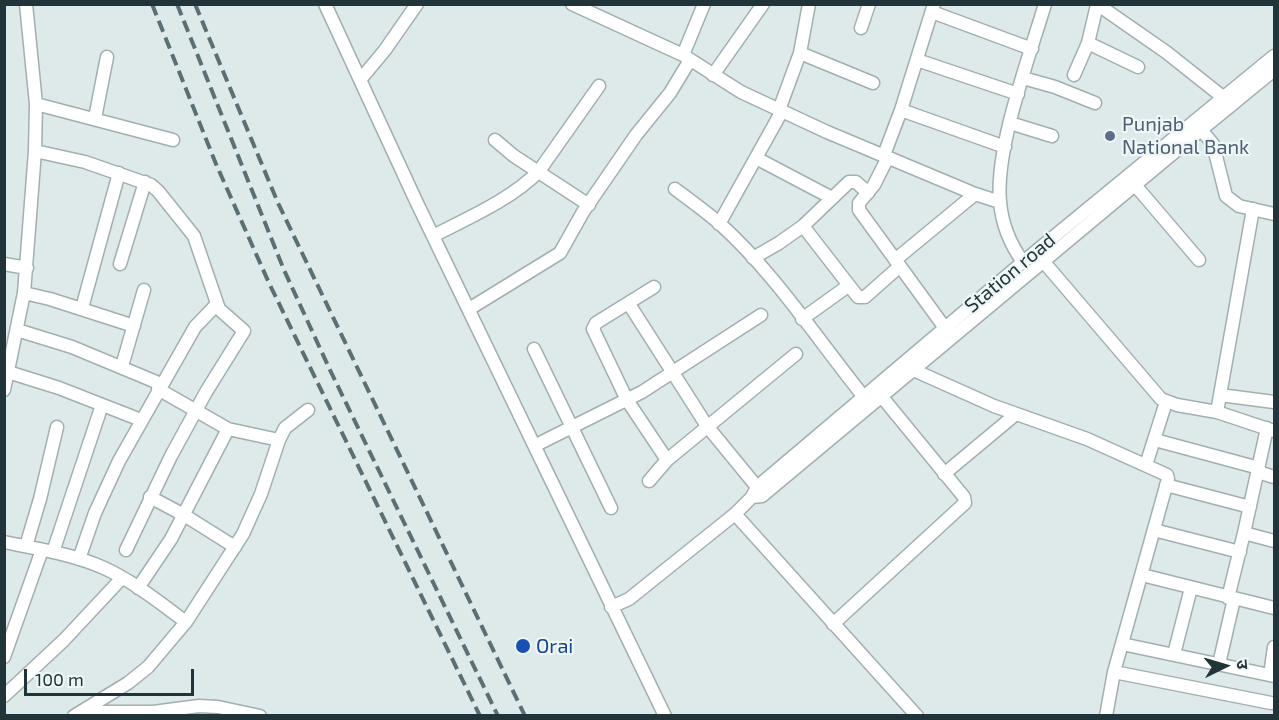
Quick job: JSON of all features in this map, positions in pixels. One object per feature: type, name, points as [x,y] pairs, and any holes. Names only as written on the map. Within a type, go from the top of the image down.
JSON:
[{"type":"street","points":[[4,390],[24,293],[36,151],[36,104],[26,4]]},
{"type":"street","points":[[324,4],[433,236],[665,716]]},
{"type":"street","points":[[360,80],[385,50],[417,4]]},
{"type":"street","points":[[572,4],[687,58],[741,92],[827,132],[975,194],[1000,202]]},
{"type":"street","points":[[469,309],[560,253],[571,232],[636,135],[670,93],[687,58],[704,4]]},
{"type":"street","points":[[713,75],[763,4]]},
{"type":"street","points":[[719,224],[781,110],[800,53],[809,4]]},
{"type":"street","points":[[861,28],[869,4]]},
{"type":"street","points":[[1023,262],[1014,250],[1006,231],[1000,202],[1005,147],[1010,123],[1045,4]]},
{"type":"street","points":[[1074,75],[1088,43],[1097,5],[1166,52],[1224,98]]},
{"type":"street","points":[[945,328],[859,210],[859,203],[868,194],[886,156],[933,8],[1005,41],[1032,49]]},
{"type":"street","points":[[1088,43],[1138,67]]},
{"type":"street","points":[[800,53],[873,83]]},
{"type":"street","name":"Station road","points":[[611,607],[629,599],[735,514],[755,492],[864,397],[908,368],[1135,185],[1224,98],[1275,56]]},
{"type":"street","points":[[95,118],[107,57]]},
{"type":"street","points":[[917,60],[1018,94]]},
{"type":"street","name":"Station road","points":[[755,492],[762,496],[882,397],[945,328],[1023,262],[1197,126],[1273,75]]},
{"type":"street","points":[[1023,78],[1069,92],[1095,103]]},
{"type":"street","points":[[433,236],[520,187],[539,171],[599,86]]},
{"type":"street","points":[[36,104],[173,140]]},
{"type":"street","points":[[901,110],[1005,147]]},
{"type":"street","points":[[1010,123],[1052,136]]},
{"type":"street","points":[[1197,126],[1213,144],[1226,196],[1239,206],[1275,214]]},
{"type":"street","points":[[495,140],[504,149],[589,205]]},
{"type":"street","points":[[36,151],[119,173],[145,182],[158,191],[194,237],[217,304],[224,316],[243,329],[244,334],[195,412],[150,497],[126,550]]},
{"type":"street","points":[[756,158],[832,198]]},
{"type":"street","points":[[82,308],[119,173]]},
{"type":"street","points":[[753,258],[780,243],[803,226],[844,185],[852,181],[868,194]]},
{"type":"street","points":[[120,264],[145,182]]},
{"type":"street","points":[[1135,185],[1199,260]]},
{"type":"street","points":[[675,189],[719,224],[753,258],[864,397]]},
{"type":"street","points":[[803,226],[848,286],[862,298],[975,194]]},
{"type":"street","points":[[1217,412],[1253,209]]},
{"type":"street","points":[[1043,261],[1157,395],[1166,402],[1217,412],[1271,429],[1258,470],[1244,533],[1219,664]]},
{"type":"street","points":[[4,264],[27,268]]},
{"type":"street","points":[[802,319],[848,286]]},
{"type":"street","points":[[654,287],[596,323],[593,329],[627,400],[667,460]]},
{"type":"street","points":[[122,366],[144,290]]},
{"type":"street","points":[[24,293],[82,308],[134,326]]},
{"type":"street","points":[[79,559],[106,488],[141,420],[195,327],[217,304]]},
{"type":"street","points":[[629,304],[707,426],[755,492]]},
{"type":"street","points":[[536,445],[627,400],[760,315]]},
{"type":"street","points":[[17,330],[122,366],[160,386],[195,412],[228,429],[279,440]]},
{"type":"street","points":[[534,349],[611,508]]},
{"type":"street","points":[[649,481],[667,460],[796,354]]},
{"type":"street","points":[[908,368],[1016,414],[1087,439],[1167,475],[1142,575],[1114,672],[1106,716]]},
{"type":"street","points":[[8,372],[59,388],[141,420]]},
{"type":"street","points":[[1220,395],[1275,402]]},
{"type":"street","points":[[833,624],[965,503],[964,496],[882,397]]},
{"type":"street","points":[[1146,465],[1166,402]]},
{"type":"street","points":[[4,657],[48,551],[102,405]]},
{"type":"street","points":[[78,714],[128,683],[148,667],[186,622],[243,534],[261,494],[285,428],[308,410]]},
{"type":"street","points":[[944,474],[1016,414]]},
{"type":"street","points":[[26,546],[57,427]]},
{"type":"street","points":[[138,588],[171,539],[228,429]]},
{"type":"street","points":[[1155,440],[1275,477]]},
{"type":"street","points":[[1166,485],[1250,507]]},
{"type":"street","points":[[150,497],[235,547]]},
{"type":"street","points":[[735,514],[917,716]]},
{"type":"street","points":[[1154,530],[1240,552]]},
{"type":"street","points":[[1244,533],[1275,541]]},
{"type":"street","points":[[4,542],[79,559],[103,568],[138,588],[186,622]]},
{"type":"street","points":[[1142,575],[1275,608]]},
{"type":"street","points":[[4,696],[64,640],[122,578]]},
{"type":"street","points":[[1174,654],[1191,588]]},
{"type":"street","points":[[1122,645],[1272,675],[1275,647]]},
{"type":"street","points":[[1114,672],[1271,703]]},
{"type":"street","points":[[78,714],[153,712],[199,706],[218,707],[260,716]]},
{"type":"railway","points":[[152,4],[216,164],[269,283],[480,716]]},
{"type":"railway","points":[[177,4],[284,270],[498,716]]},
{"type":"railway","points":[[195,4],[278,203],[525,716]]},
{"type":"place","name":"Punjab National Bank","points":[[1110,136]]},
{"type":"place","name":"Orai","points":[[523,646]]}]
